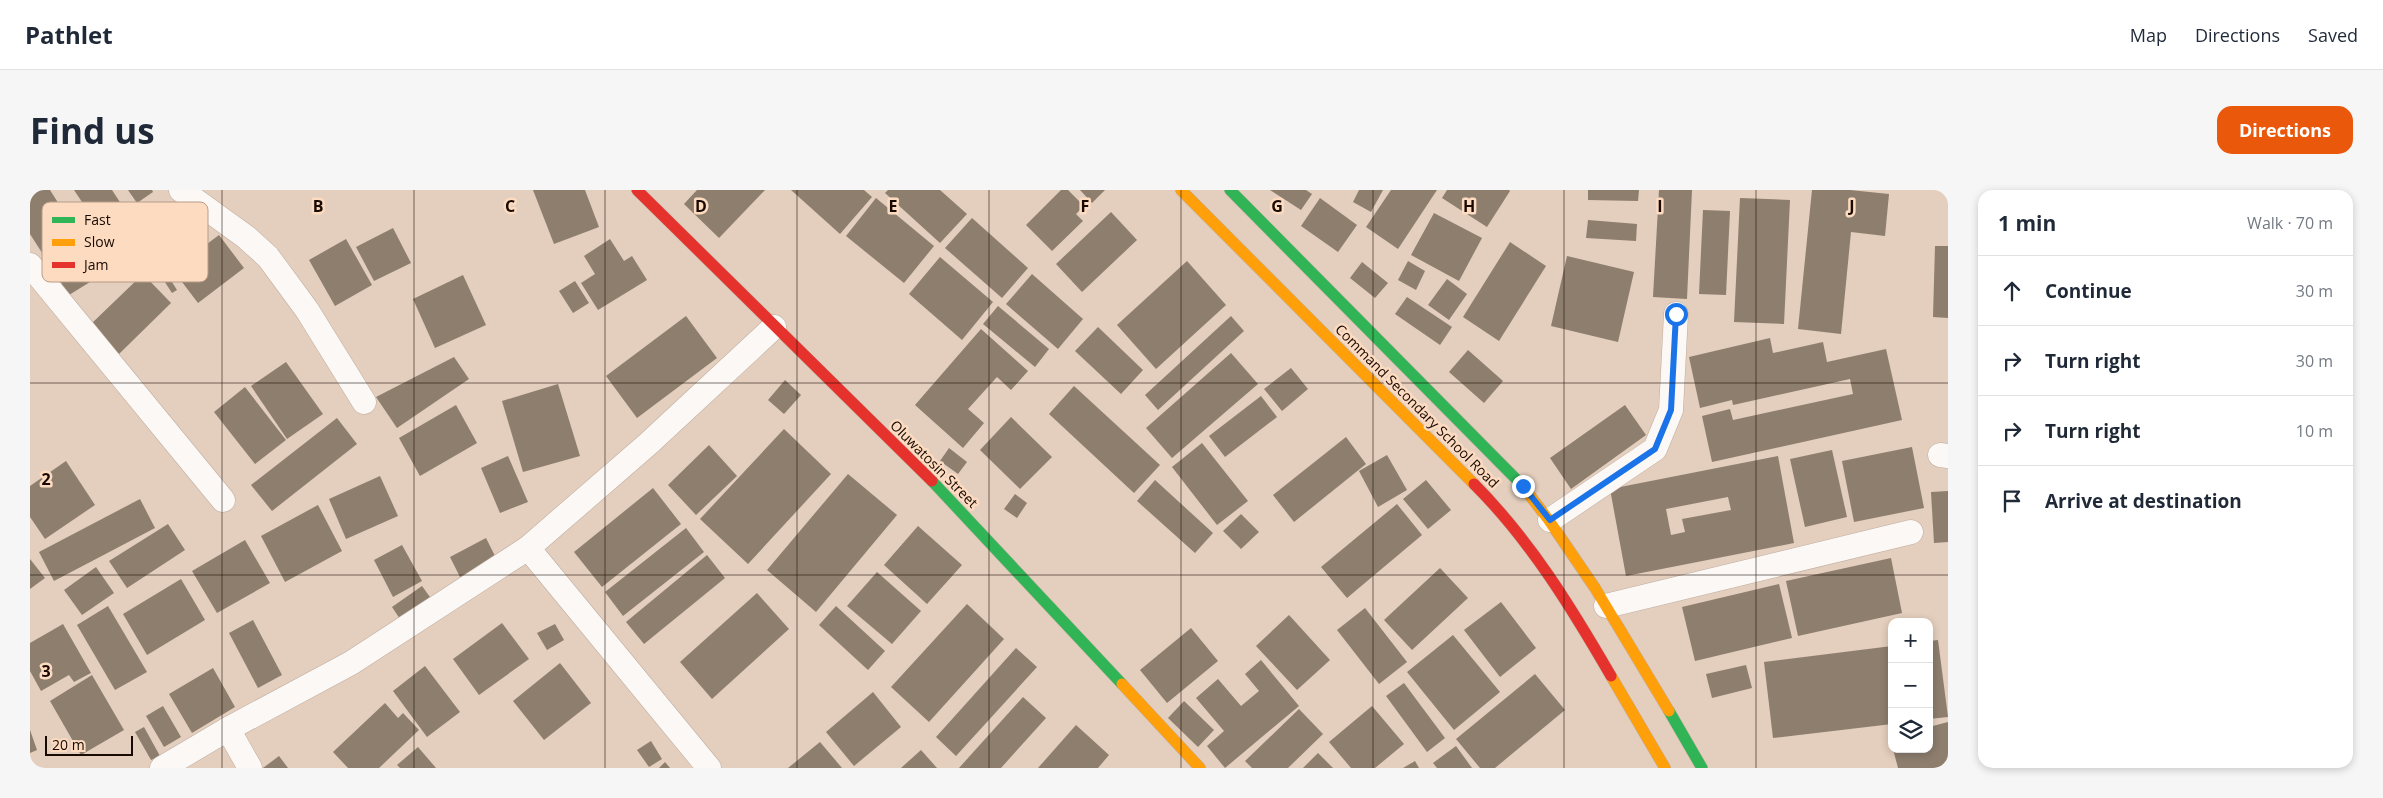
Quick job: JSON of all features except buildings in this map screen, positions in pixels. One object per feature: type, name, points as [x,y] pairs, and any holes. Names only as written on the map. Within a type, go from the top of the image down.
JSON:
[{"type":"main road","name":"Oluwatosin Street","points":[[638,190],[774,327],[963,512],[1200,768]]},
{"type":"main road","name":"Command Secondary School Road","points":[[1181,190],[1494,504],[1534,552],[1578,618],[1665,768]]},
{"type":"main road","name":"Command Secondary School Road","points":[[1230,190],[1523,486],[1550,520],[1596,586],[1702,768]]},
{"type":"street","points":[[181,190],[197,202]]},
{"type":"street","points":[[208,210],[268,257],[307,310],[364,402]]},
{"type":"street","points":[[30,265],[42,280]]},
{"type":"street","points":[[44,282],[222,500]]},
{"type":"street","points":[[1550,520],[1655,449],[1671,410],[1676,314]]},
{"type":"street","points":[[162,768],[228,729],[351,663],[528,548],[648,444],[774,327]]},
{"type":"street","points":[[1606,606],[1911,532]]},
{"type":"street","points":[[528,548],[709,768]]},
{"type":"street","points":[[228,729],[250,768]]},
{"type":"traffic: fast","points":[[1230,190],[1521,484]]},
{"type":"traffic: fast","points":[[932,481],[1122,684]]},
{"type":"traffic: fast","points":[[1669,711],[1702,768]]},
{"type":"traffic: slow","points":[[1181,190],[1474,484]]},
{"type":"traffic: slow","points":[[1521,484],[1548,519],[1595,588],[1669,711]]},
{"type":"traffic: slow","points":[[1611,676],[1665,768]]},
{"type":"traffic: slow","points":[[1122,684],[1200,768]]},
{"type":"traffic: jam","points":[[637,190],[932,481]]},
{"type":"traffic: jam","points":[[1474,484],[1494,505],[1531,551],[1565,600],[1611,676]]},
{"type":"route","points":[[1523,486],[1550,520],[1655,449],[1671,410],[1676,314]]}]
